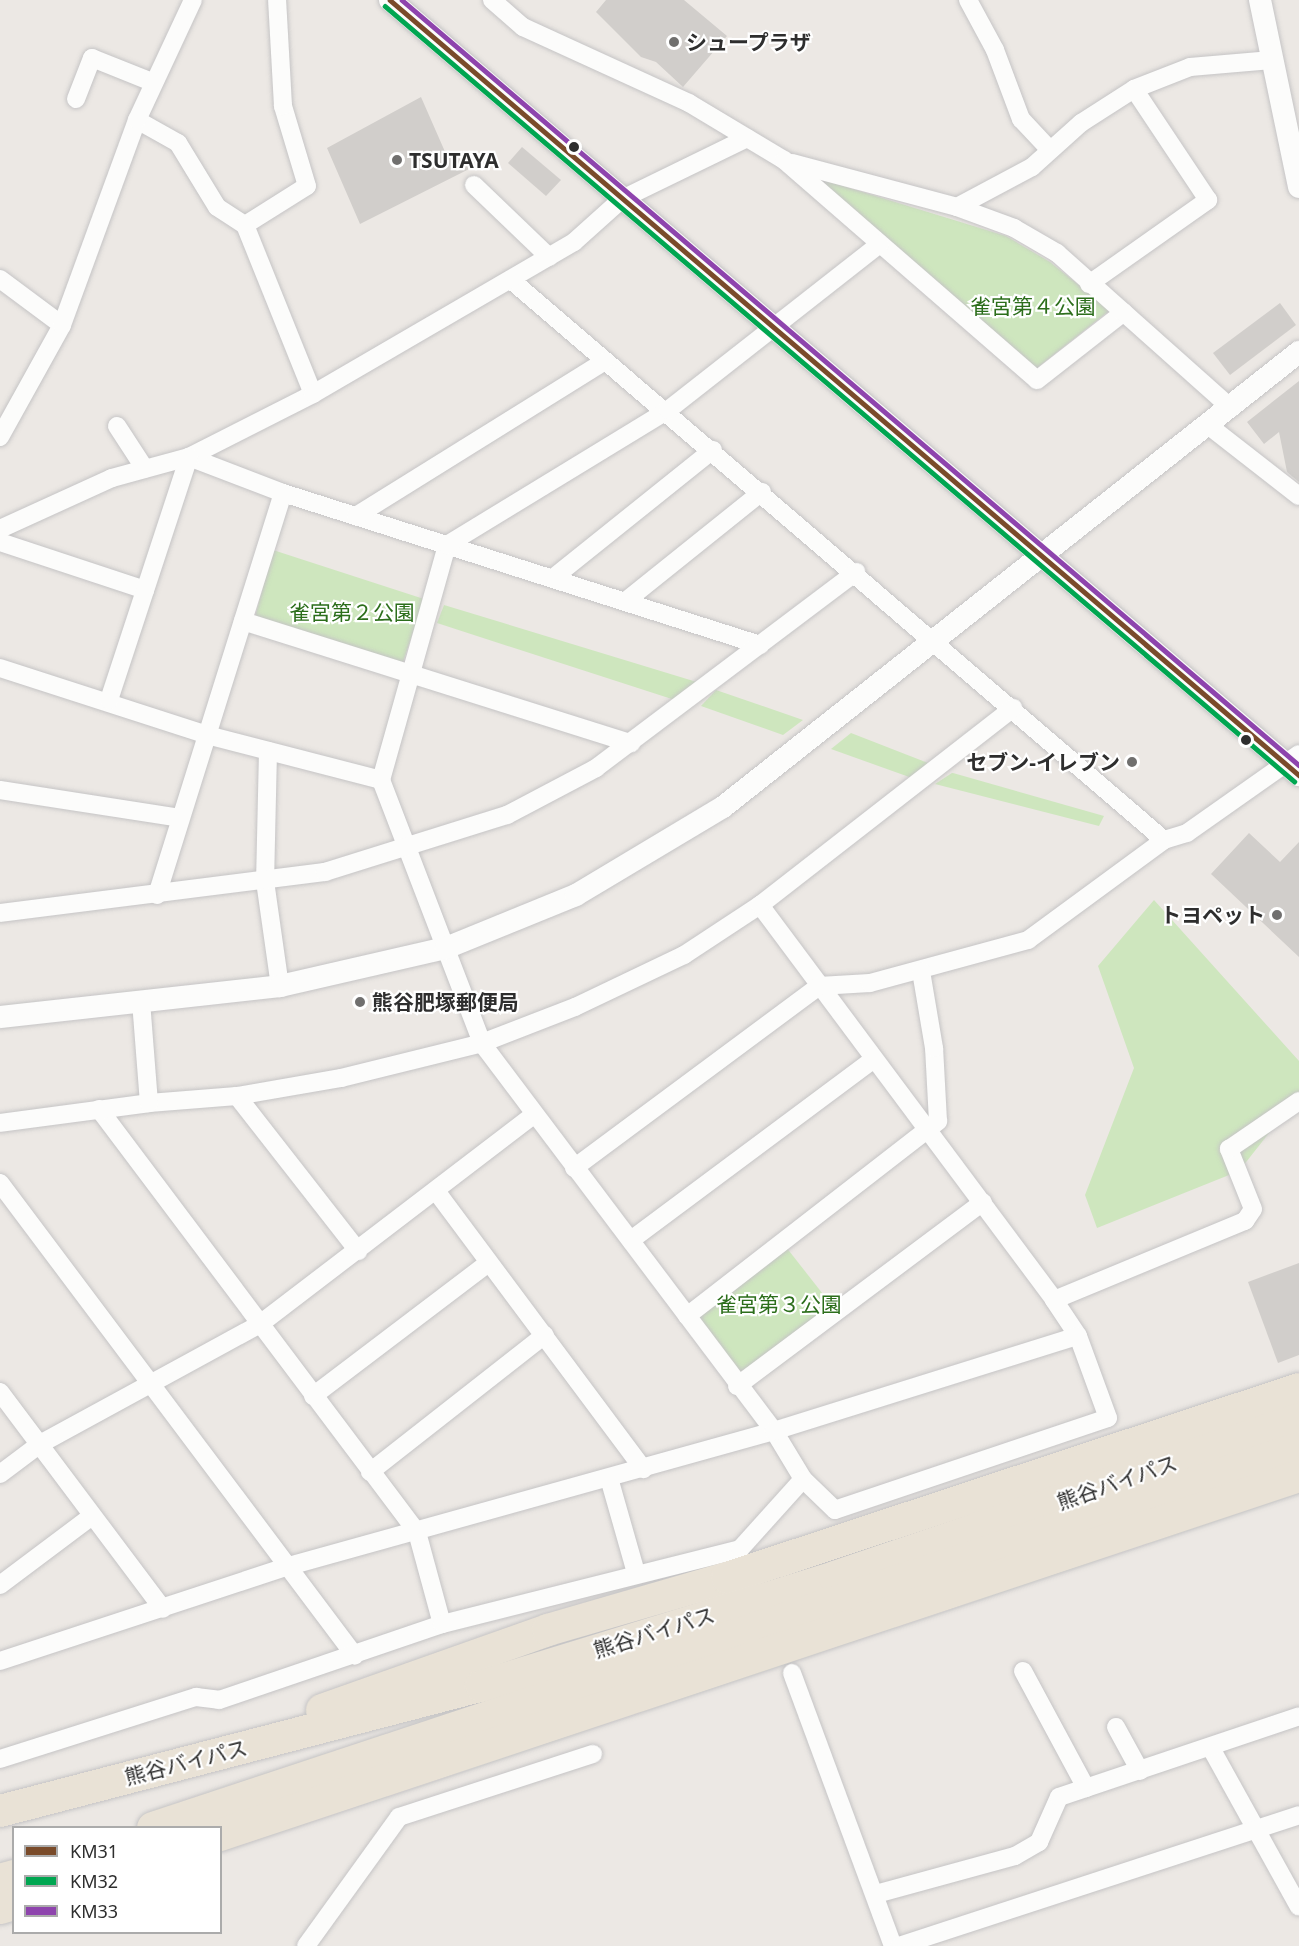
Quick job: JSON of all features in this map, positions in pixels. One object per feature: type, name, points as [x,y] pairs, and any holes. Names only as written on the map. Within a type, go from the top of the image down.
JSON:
[{"type":"highway","points":[[189,1760],[474,1654],[738,1575],[1299,1389]]},
{"type":"highway","name":"熊谷バイパス","points":[[0,1811],[189,1760],[481,1686],[835,1577],[1299,1419]]},
{"type":"highway","name":"熊谷バイパス","points":[[156,1826],[1299,1448]]},
{"type":"highway","points":[[222,1834],[1299,1476]]},
{"type":"street","points":[[0,437],[62,325],[152,82],[193,0]]},
{"type":"street","points":[[245,225],[307,186],[283,106],[273,7],[277,0]]},
{"type":"street","points":[[390,0],[774,328],[1294,764],[1187,833],[1164,840],[1028,940],[921,971],[870,983],[819,986],[573,1168]]},
{"type":"street","points":[[492,0],[523,27],[689,103],[784,160],[1037,380],[1124,312]]},
{"type":"street","points":[[968,0],[1022,119],[1050,150]]},
{"type":"street","points":[[1260,0],[1299,185]]},
{"type":"street","points":[[76,99],[92,58],[152,82]]},
{"type":"street","points":[[957,207],[1032,167],[1081,123],[1134,89],[1190,67],[1272,60]]},
{"type":"street","points":[[1089,284],[1208,200],[1134,89]]},
{"type":"street","points":[[137,120],[178,143],[217,207],[245,225],[312,394]]},
{"type":"street","points":[[0,528],[58,500],[189,456],[312,394],[549,257],[622,199],[747,138]]},
{"type":"street","points":[[784,160],[957,207],[1039,243],[1124,312],[1231,408]]},
{"type":"street","points":[[474,185],[549,257]]},
{"type":"street","points":[[760,905],[874,1059],[930,1130],[1054,1300],[1078,1336],[1108,1418],[835,1510],[803,1479],[774,1431],[737,1386],[631,1240],[533,1115],[482,1043],[381,780],[408,674],[447,545],[668,410],[880,244]]},
{"type":"street","points":[[0,279],[62,325]]},
{"type":"street","points":[[511,280],[605,361],[668,410],[1164,840]]},
{"type":"street","points":[[0,1017],[280,986],[446,948],[576,896],[639,860],[723,807],[1209,426],[1299,352]]},
{"type":"street","points":[[356,516],[605,361]]},
{"type":"street","points":[[117,426],[146,469]]},
{"type":"street","points":[[1209,426],[1299,496]]},
{"type":"street","points":[[553,578],[713,450]]},
{"type":"street","points":[[189,456],[283,493],[627,600],[760,645]]},
{"type":"street","points":[[109,700],[189,456]]},
{"type":"street","points":[[627,600],[762,492]]},
{"type":"street","points":[[157,895],[283,493]]},
{"type":"street","points":[[0,542],[145,590]]},
{"type":"street","points":[[0,914],[325,872],[409,849],[507,815],[596,768],[856,572]]},
{"type":"street","points":[[243,621],[631,743]]},
{"type":"street","points":[[0,668],[109,700],[207,735],[381,780]]},
{"type":"street","points":[[0,1123],[149,1103],[237,1096],[482,1043],[575,1007],[684,955],[760,905],[1013,708]]},
{"type":"street","points":[[268,752],[265,881],[280,986]]},
{"type":"street","points":[[0,790],[180,818]]},
{"type":"street","points":[[687,1316],[930,1130],[938,1121],[934,1048],[921,971]]},
{"type":"street","points":[[141,1002],[149,1103]]},
{"type":"street","points":[[631,1240],[874,1059]]},
{"type":"street","points":[[237,1096],[358,1251]]},
{"type":"street","points":[[1054,1300],[1245,1221],[1253,1209],[1229,1149],[1299,1101]]},
{"type":"street","points":[[99,1109],[417,1532],[442,1624]]},
{"type":"street","points":[[0,1474],[40,1444],[260,1324],[533,1115]]},
{"type":"street","points":[[0,1183],[149,1385],[289,1566],[355,1656]]},
{"type":"street","points":[[436,1191],[488,1263],[545,1335],[642,1469]]},
{"type":"street","points":[[737,1386],[983,1203]]},
{"type":"street","points":[[313,1396],[488,1263]]},
{"type":"street","points":[[370,1472],[545,1335]]},
{"type":"street","points":[[0,1661],[289,1566],[609,1479],[774,1431],[1078,1336]]},
{"type":"street","points":[[0,1392],[163,1609]]},
{"type":"street","points":[[609,1479],[636,1573]]},
{"type":"street","points":[[0,1759],[196,1696],[219,1700],[355,1656],[442,1624],[636,1573],[740,1549],[803,1479]]},
{"type":"street","points":[[0,1585],[92,1516]]},
{"type":"street","points":[[1023,1671],[1086,1788]]},
{"type":"street","points":[[792,1672],[894,1946]]},
{"type":"street","points":[[876,1894],[1015,1856],[1039,1842],[1059,1797],[1212,1750],[1299,1716]]},
{"type":"street","points":[[1116,1727],[1140,1771]]},
{"type":"street","points":[[1212,1750],[1299,1907]]},
{"type":"street","points":[[306,1946],[399,1817],[593,1754]]},
{"type":"street","points":[[899,1946],[1299,1815]]},
{"type":"green space","name":"雀宮第４公園","points":[[817,178],[1006,236],[1050,262],[1110,310],[1037,368]]},
{"type":"green space","name":"雀宮第２公園","points":[[273,550],[424,599],[402,665],[255,617]]},
{"type":"green space","points":[[444,605],[700,683],[678,701],[437,623]]},
{"type":"green space","points":[[716,690],[803,720],[783,735],[701,706]]},
{"type":"green space","points":[[851,733],[928,763],[912,778],[831,749]]},
{"type":"green space","points":[[952,773],[1104,816],[1099,826],[935,784]]},
{"type":"green space","points":[[1154,900],[1299,1061],[1299,1095],[1239,1171],[1097,1228],[1085,1195],[1134,1068],[1098,966]]},
{"type":"green space","name":"雀宮第３公園","points":[[786,1247],[837,1312],[742,1383],[695,1316]]},
{"type":"building","name":"シュープラザ","points":[[606,0],[684,0],[727,36],[683,87],[656,62],[641,57],[596,12]]},
{"type":"building","name":"TSUTAYA","points":[[421,97],[446,154],[477,165],[360,224],[327,148]]},
{"type":"building","points":[[522,147],[561,180],[546,196],[508,163]]},
{"type":"building","points":[[1280,303],[1296,325],[1230,375],[1213,353]]},
{"type":"building","points":[[1299,381],[1299,482],[1287,472],[1279,432],[1264,444],[1247,422]]},
{"type":"building","name":"トヨペット","points":[[1249,833],[1280,862],[1299,842],[1299,957],[1211,874]]},
{"type":"building","points":[[1299,1263],[1299,1355],[1278,1363],[1248,1282]]},
{"type":"transit line","name":"KM31","points":[[390,0],[1299,775]]},
{"type":"transit line","name":"KM33","points":[[402,0],[1299,765]]},
{"type":"transit line","name":"KM32","points":[[385,6],[1294,781]]},
{"type":"place","name":"シュープラザ","points":[[674,42]]},
{"type":"place","name":"TSUTAYA","points":[[397,160]]},
{"type":"place","name":"セブン-イレブン","points":[[1132,762]]},
{"type":"place","name":"トヨペット","points":[[1277,915]]},
{"type":"place","name":"熊谷肥塚郵便局","points":[[360,1002]]}]
